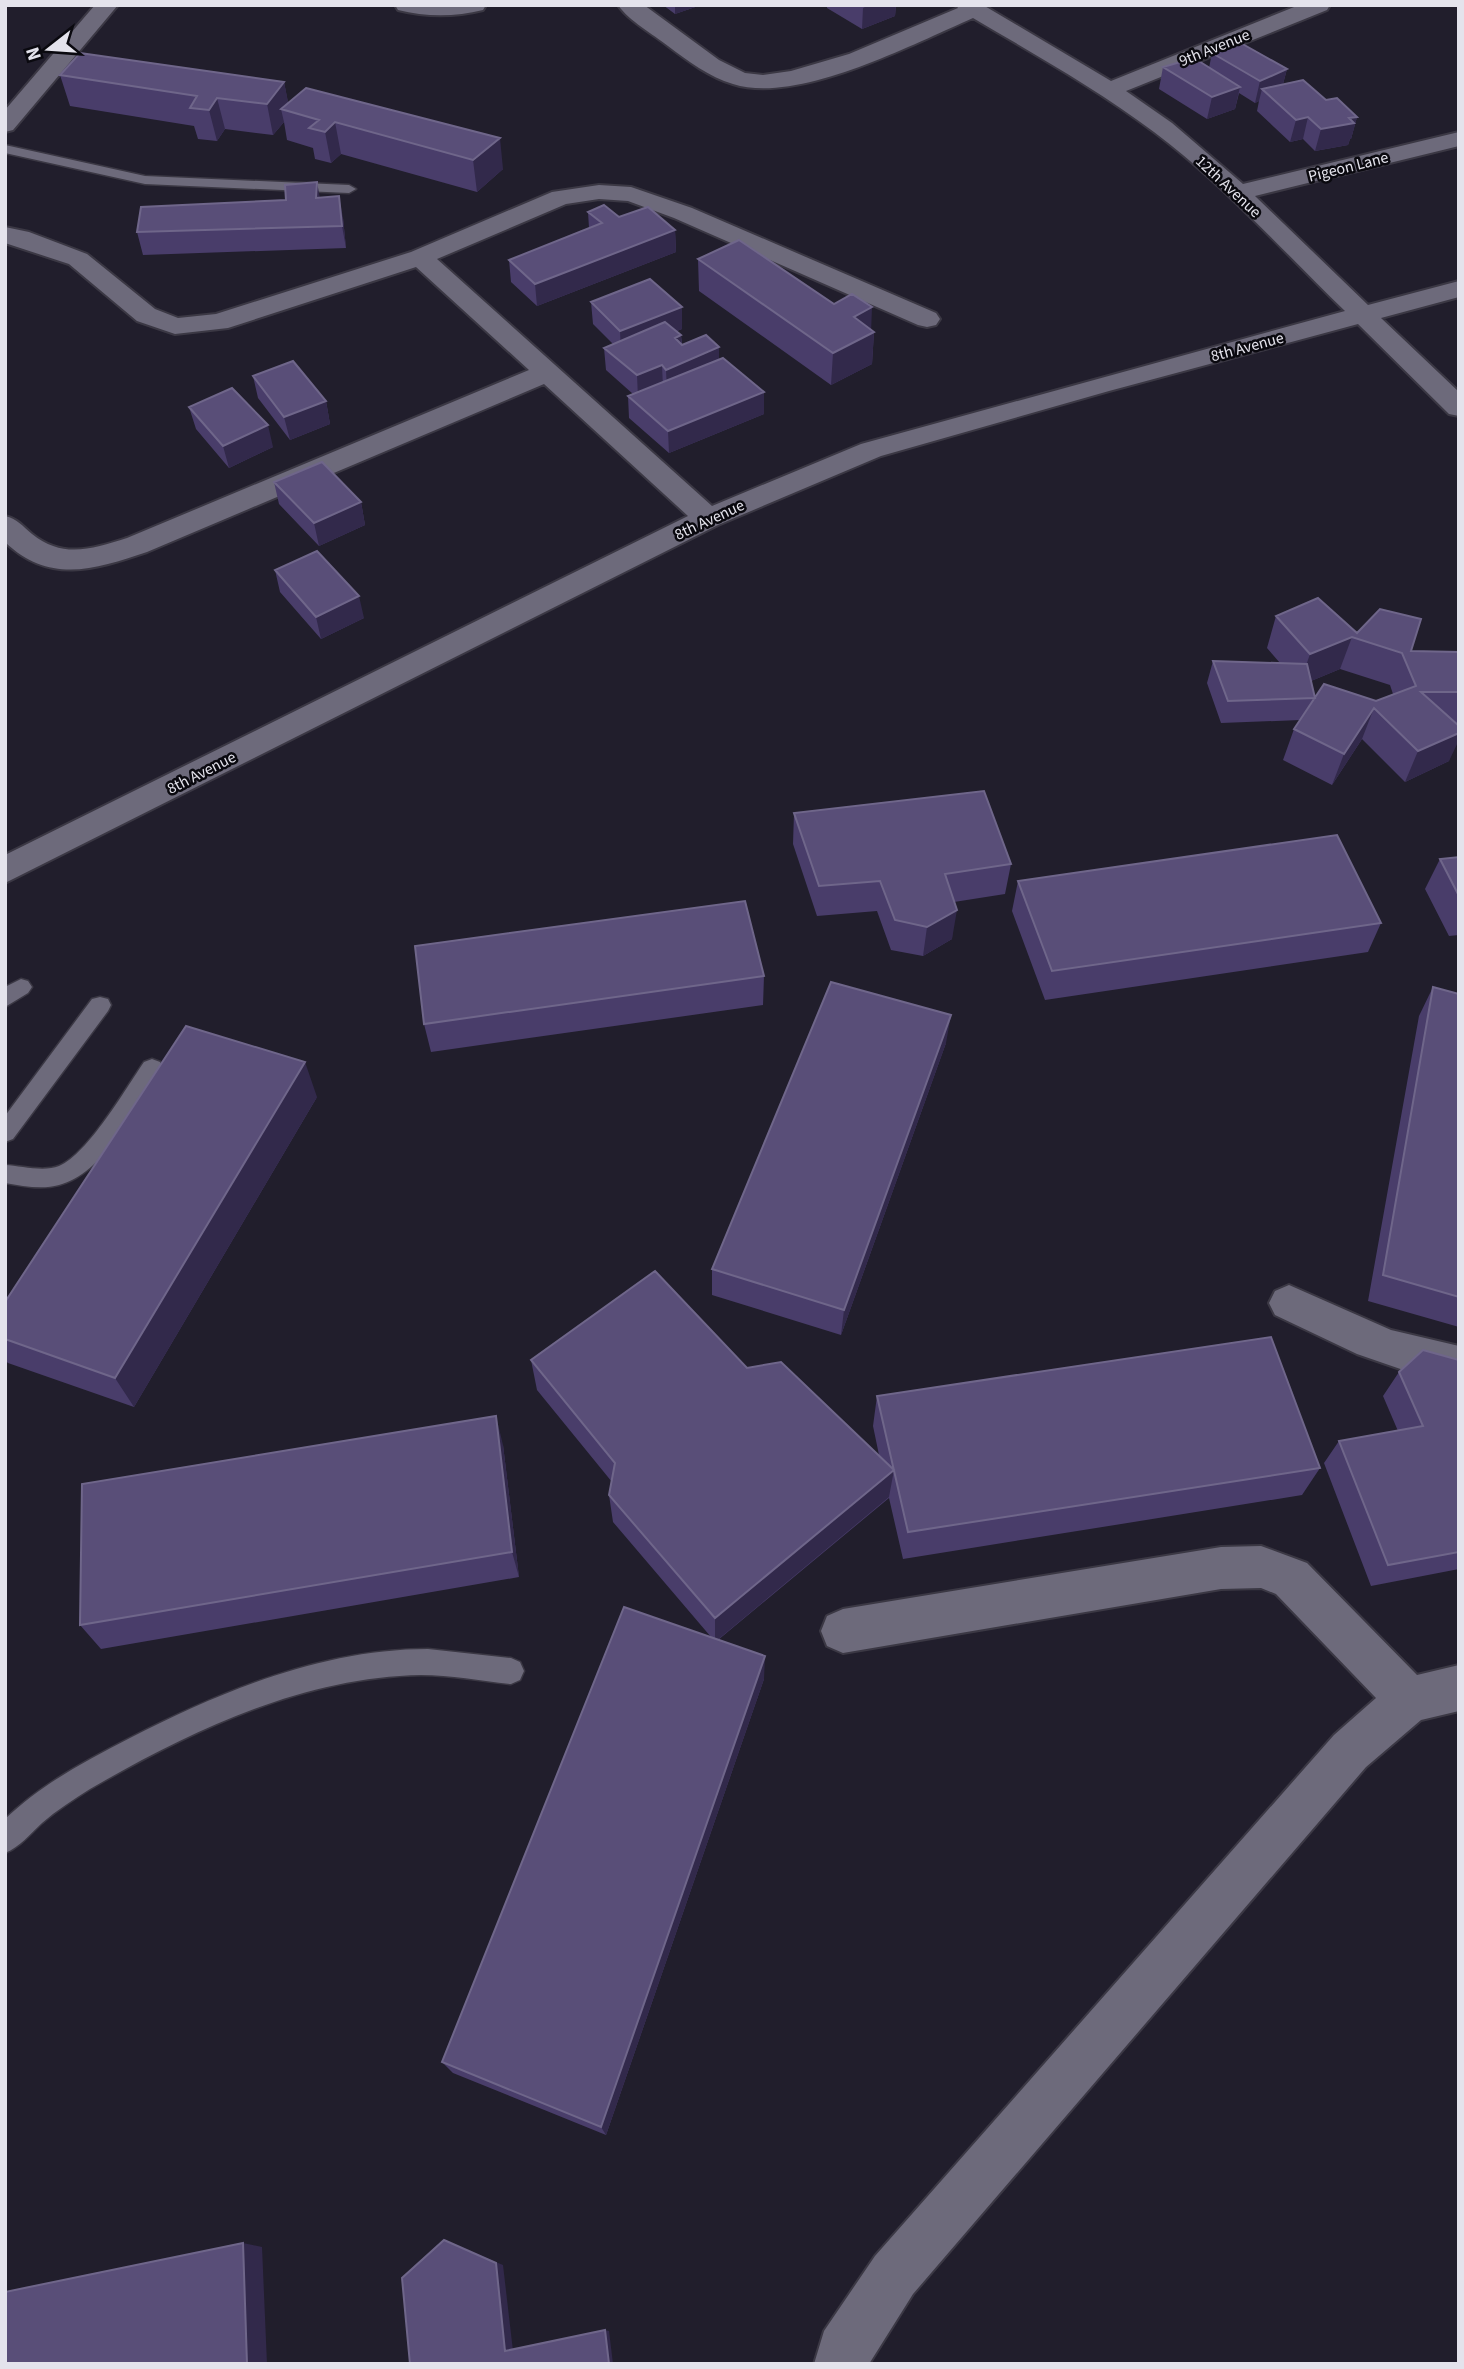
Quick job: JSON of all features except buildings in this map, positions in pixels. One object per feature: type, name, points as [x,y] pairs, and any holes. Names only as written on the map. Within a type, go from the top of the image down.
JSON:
[{"type":"street","points":[[5,125],[107,5]]},
{"type":"street","points":[[406,5],[430,9],[475,5]]},
{"type":"street","points":[[629,5],[724,72],[760,82],[807,75],[971,7]]},
{"type":"street","name":"9th Avenue","points":[[1109,90],[1320,5]]},
{"type":"street","name":"12th Avenue","points":[[971,7],[1109,90],[1164,128],[1238,193],[1459,408]]},
{"type":"street","name":"Pigeon Lane","points":[[1238,193],[1459,139]]},
{"type":"street","points":[[5,235],[20,237],[78,259],[110,282],[146,315],[175,326],[219,322],[420,257],[561,197],[599,192],[631,194],[928,320]]},
{"type":"street","points":[[420,257],[708,518]]},
{"type":"street","name":"8th Avenue","points":[[5,870],[708,518],[871,450],[1099,385],[1459,289]]},
{"type":"street","points":[[5,525],[32,551],[52,560],[77,561],[98,557],[137,545],[549,372]]},
{"type":"street","points":[[1289,1303],[1374,1345],[1420,1359],[1459,1364]]},
{"type":"street","points":[[841,2364],[843,2350],[894,2275],[1350,1751],[1434,1694],[1291,1578],[1261,1567],[1220,1568],[843,1631]]},
{"type":"lane","points":[[5,149],[145,180],[349,189]]},
{"type":"lane","points":[[5,1133],[100,1005]]},
{"type":"lane","points":[[5,1174],[38,1178],[65,1174],[86,1159],[152,1068]]},
{"type":"lane","points":[[5,1839],[40,1807],[76,1782],[164,1735],[303,1679],[360,1668],[418,1662],[512,1671]]}]
